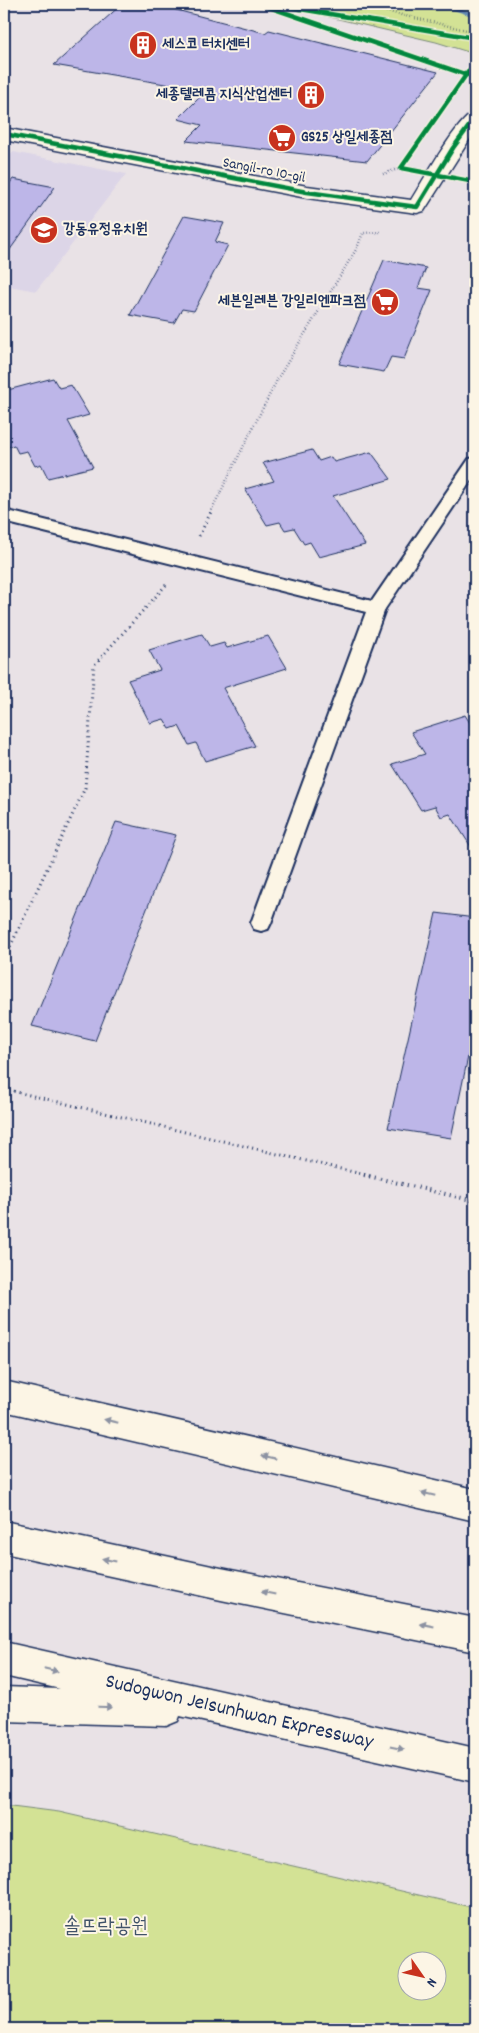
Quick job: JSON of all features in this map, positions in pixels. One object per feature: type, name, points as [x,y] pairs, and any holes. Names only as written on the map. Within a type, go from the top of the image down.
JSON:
[{"type":"main road","name":"Sangil-ro 10-gil","points":[[4,134],[307,192],[417,207],[453,148],[475,118]]},
{"type":"main road","points":[[4,1396],[475,1505]]},
{"type":"main road","points":[[4,1537],[221,1584],[475,1635]]},
{"type":"main road","name":"Sudogwon Je1sunhwan Expressway","points":[[4,1659],[475,1765]]},
{"type":"main road","points":[[4,1704],[230,1711]]},
{"type":"lane","points":[[261,923],[376,608],[475,463]]},
{"type":"lane","points":[[4,516],[376,608]]},
{"type":"path","points":[[354,4],[475,32]]},
{"type":"path","points":[[430,30],[475,38]]},
{"type":"path","points":[[407,160],[401,168],[436,176]]},
{"type":"path","points":[[4,1089],[475,1201]]},
{"type":"shaded area","name":"강동유정유치원","points":[[13,152],[126,174],[36,291],[4,285],[4,163]]},
{"type":"green space","points":[[274,4],[475,4],[475,54],[436,42]]},
{"type":"green space","name":"솔뜨락공원","points":[[4,1805],[59,1812],[475,1908],[475,2029],[4,2029]]},
{"type":"building","name":"세종텔레콤 지식산업센터","points":[[122,4],[153,4],[265,33],[269,30],[438,72],[367,161],[186,141],[202,125],[178,119],[206,91],[54,65]]},
{"type":"building","name":"강동유정유치원","points":[[13,179],[55,187],[4,258],[4,191]]},
{"type":"building","points":[[184,216],[224,223],[215,242],[228,245],[194,311],[182,309],[174,323],[130,315]]},
{"type":"building","points":[[384,260],[426,268],[418,288],[432,290],[404,359],[391,357],[384,372],[339,364]]},
{"type":"building","points":[[53,378],[59,388],[71,385],[89,415],[68,421],[93,467],[48,478],[41,464],[35,466],[27,451],[18,453],[14,445],[4,448],[4,391]]},
{"type":"building","points":[[312,450],[319,461],[331,457],[334,462],[371,452],[391,479],[333,496],[365,545],[319,557],[310,542],[304,544],[294,528],[285,530],[280,522],[267,525],[245,489],[274,481],[263,463]]},
{"type":"building","points":[[202,634],[210,647],[224,643],[227,648],[268,636],[287,668],[223,688],[255,746],[205,761],[196,743],[189,745],[179,726],[170,729],[164,719],[150,723],[128,680],[160,670],[149,650]]},
{"type":"building","points":[[465,715],[475,731],[475,853],[450,814],[441,817],[435,806],[421,810],[392,764],[425,754],[411,732]]},
{"type":"building","points":[[116,822],[176,835],[95,1041],[32,1026]]},
{"type":"building","points":[[436,913],[475,918],[475,1023],[451,1138],[388,1128]]},
{"type":"waterway","points":[[438,4],[475,15]]},
{"type":"cycle path","points":[[260,4],[467,75]]},
{"type":"cycle path","points":[[288,7],[475,38]]},
{"type":"cycle path","points":[[475,62],[401,168],[475,182]]},
{"type":"cycle path","points":[[4,134],[307,192],[417,207],[453,148],[475,118]]},
{"type":"place","name":"세스코 터치센터","points":[[143,45]]},
{"type":"place","name":"세종텔레콤 지식산업센터","points":[[311,95]]},
{"type":"place","name":"GS25 상일세종점","points":[[282,138]]},
{"type":"place","name":"강동유정유치원","points":[[44,230]]},
{"type":"place","name":"세븐일레븐 강일리엔파크점","points":[[385,302]]}]
